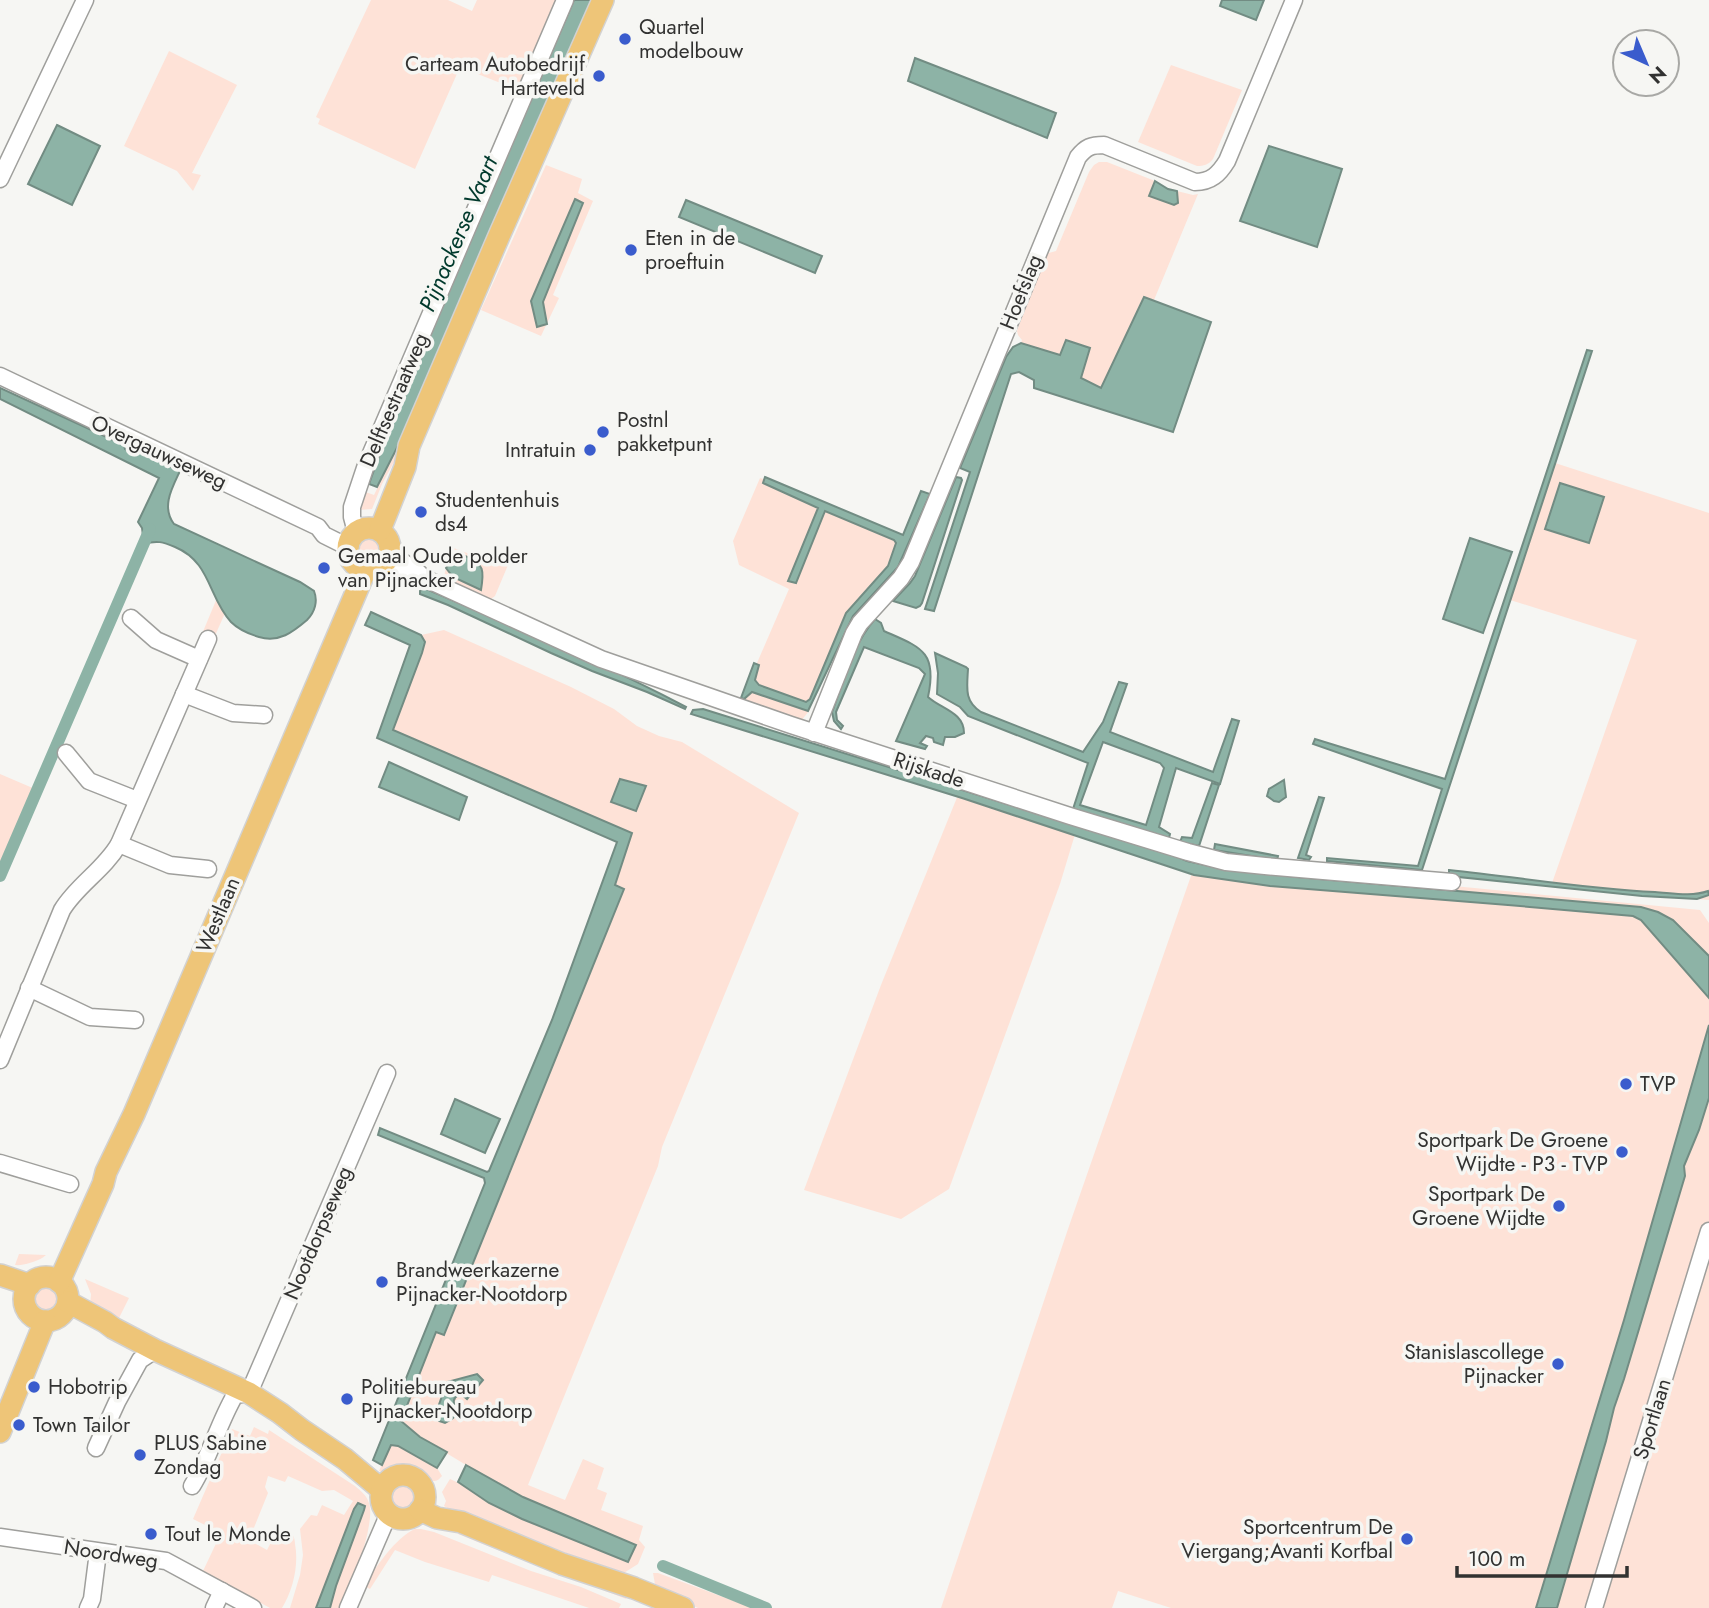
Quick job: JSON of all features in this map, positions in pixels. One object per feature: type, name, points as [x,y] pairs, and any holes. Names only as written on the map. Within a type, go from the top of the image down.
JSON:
[{"type":"main road","name":"Delftsestraatweg","points":[[366,547],[405,467],[410,446],[499,236],[603,0]]},
{"type":"main road","name":"Westlaan","points":[[0,1395],[103,1184],[139,1101],[329,659],[366,547]]},
{"type":"main road","points":[[0,1275],[113,1328],[242,1394],[276,1419],[302,1430],[345,1459],[363,1476],[386,1485]]},
{"type":"main road","points":[[0,1283],[47,1299]]},
{"type":"main road","name":"Westlaan","points":[[0,1432],[47,1299]]},
{"type":"main road","points":[[400,1475],[415,1478],[424,1489],[422,1505],[408,1518],[394,1515],[383,1504],[386,1485],[400,1475]]},
{"type":"main road","points":[[422,1505],[438,1518],[461,1522],[562,1564],[683,1608]]},
{"type":"street","points":[[0,178],[85,0]]},
{"type":"street","name":"Delftsestraatweg","points":[[366,547],[353,520],[352,507],[366,465],[565,0]]},
{"type":"street","name":"Hoefslag","points":[[814,733],[860,623],[901,578],[911,562],[1077,156],[1085,148],[1104,145],[1195,182],[1205,182],[1215,177],[1227,161],[1294,0]]},
{"type":"street","name":"Overgauwseweg","points":[[0,376],[317,527],[330,527],[366,547]]},
{"type":"street","name":"Rijskade","points":[[366,547],[405,574],[426,579],[601,659],[814,733],[1070,816],[1226,862],[1452,881]]},
{"type":"street","points":[[131,618],[156,640],[199,659]]},
{"type":"street","points":[[0,1060],[62,910],[74,893],[111,857],[119,844],[208,639]]},
{"type":"street","points":[[184,694],[233,713],[264,715]]},
{"type":"street","points":[[66,753],[89,781],[137,800]]},
{"type":"street","points":[[119,844],[170,864],[208,869]]},
{"type":"street","points":[[29,988],[90,1017],[135,1020]]},
{"type":"street","name":"Nootdorpseweg","points":[[192,1486],[228,1407],[242,1394],[387,1073]]},
{"type":"street","points":[[0,1163],[70,1184]]},
{"type":"street","name":"Sportlaan","points":[[1594,1608],[1709,1231]]},
{"type":"street","points":[[96,1448],[140,1360],[155,1350]]},
{"type":"street","points":[[348,1608],[381,1527],[394,1515]]},
{"type":"street","name":"Noordweg","points":[[0,1536],[166,1561],[253,1608]]},
{"type":"street","points":[[88,1608],[92,1599],[98,1552]]},
{"type":"street","points":[[214,1608],[222,1591]]},
{"type":"shaded area","points":[[371,0],[448,0],[472,11],[477,0],[559,0],[521,91],[460,67],[415,169],[318,124],[320,119],[316,117]]},
{"type":"shaded area","points":[[574,0],[592,0],[404,434],[377,487],[369,484],[391,422]]},
{"type":"shaded area","points":[[1222,0],[1264,0],[1256,20],[1220,6]]},
{"type":"shaded area","points":[[169,51],[237,85],[192,173],[201,175],[193,191],[177,171],[124,146]]},
{"type":"shaded area","points":[[915,58],[1056,113],[1047,138],[908,81]]},
{"type":"shaded area","points":[[1171,65],[1242,90],[1213,159],[1206,165],[1197,166],[1138,142]]},
{"type":"shaded area","points":[[57,125],[100,146],[72,205],[28,184]]},
{"type":"shaded area","points":[[1269,146],[1342,169],[1317,247],[1240,221]]},
{"type":"shaded area","points":[[1099,162],[1107,162],[1155,181],[1149,196],[1178,203],[1177,191],[1198,194],[1154,300],[1143,297],[1101,388],[1081,379],[1090,348],[1060,355],[1021,343],[1017,331],[1045,254],[1056,251],[1089,172]]},
{"type":"shaded area","points":[[546,165],[582,179],[578,193],[593,201],[553,295],[559,298],[541,336],[481,310]]},
{"type":"shaded area","points":[[1155,181],[1177,191],[1178,203],[1174,205],[1149,196]]},
{"type":"shaded area","points":[[575,199],[583,203],[543,302],[547,324],[537,327],[531,301]]},
{"type":"shaded area","points":[[686,200],[822,256],[815,273],[679,217]]},
{"type":"shaded area","points":[[1144,297],[1211,322],[1173,432],[1034,388],[1034,380],[1019,372],[1011,374],[934,611],[925,609],[970,472],[960,468],[1006,357],[1013,347],[1021,343],[1060,355],[1066,340],[1090,348],[1081,378],[1101,388]]},
{"type":"shaded area","points":[[1587,350],[1592,351],[1422,870],[1327,861],[1327,858],[1418,866],[1442,789],[1313,744],[1315,739],[1445,779]]},
{"type":"shaded area","points":[[0,388],[124,445],[125,449],[132,452],[137,450],[180,471],[168,504],[170,518],[174,524],[314,591],[316,602],[310,617],[291,632],[273,639],[255,636],[237,627],[223,612],[196,562],[175,547],[153,542],[144,544],[142,528],[138,522],[159,478],[0,399]]},
{"type":"shaded area","points":[[404,434],[406,440],[372,509],[358,510],[360,490],[374,495]]},
{"type":"shaded area","points":[[1552,462],[1709,513],[1709,900],[1551,886],[1637,640],[1507,599]]},
{"type":"shaded area","points":[[765,477],[903,535],[921,491],[930,494],[898,567],[853,616],[808,711],[752,692],[744,699],[741,698],[754,663],[759,665],[755,680],[759,685],[806,702],[810,699],[846,613],[888,566],[896,543],[825,511],[796,583],[788,581],[818,508],[763,483]]},
{"type":"shaded area","points":[[956,477],[962,480],[922,603],[916,608],[893,601],[915,576]]},
{"type":"shaded area","points":[[760,478],[904,539],[894,569],[851,616],[809,711],[801,721],[741,700],[789,589],[739,565],[733,541]]},
{"type":"shaded area","points":[[1560,483],[1604,497],[1589,543],[1545,529]]},
{"type":"shaded area","points":[[369,536],[378,539],[381,548],[378,557],[369,560],[360,557],[357,548],[360,539]]},
{"type":"shaded area","points":[[1470,538],[1512,552],[1483,633],[1443,619]]},
{"type":"shaded area","points":[[451,547],[496,561],[499,553],[502,554],[508,565],[495,596],[491,599],[444,576],[446,568],[449,573],[481,586],[483,580],[473,559],[459,557],[448,566],[443,564]]},
{"type":"shaded area","points":[[465,556],[482,569],[481,590],[453,577],[446,568],[454,559]]},
{"type":"shaded area","points":[[424,588],[589,660],[686,707],[685,709],[592,671],[420,594]]},
{"type":"shaded area","points":[[217,598],[225,613],[214,638],[202,634]]},
{"type":"shaded area","points":[[371,612],[421,635],[425,642],[393,730],[632,833],[615,885],[624,889],[444,1335],[436,1332],[401,1421],[420,1437],[447,1452],[437,1468],[398,1446],[391,1445],[382,1465],[373,1460],[485,1183],[484,1178],[378,1135],[380,1128],[489,1171],[552,1020],[617,842],[377,738],[410,645],[365,625]]},
{"type":"shaded area","points":[[875,619],[881,623],[884,631],[923,653],[930,670],[928,697],[960,720],[964,733],[945,737],[943,745],[926,736],[920,743],[927,746],[925,749],[896,741],[925,674],[919,668],[864,647],[836,712],[837,720],[843,726],[841,729],[834,721],[832,712],[849,663],[860,640]]},
{"type":"shaded area","points":[[444,630],[571,687],[614,709],[637,726],[682,742],[799,813],[662,1147],[658,1166],[528,1485],[565,1500],[583,1459],[604,1468],[597,1489],[607,1493],[601,1510],[643,1526],[639,1540],[645,1547],[638,1564],[619,1576],[480,1526],[444,1506],[446,1501],[442,1492],[450,1479],[492,1505],[628,1562],[636,1545],[523,1497],[420,1437],[401,1421],[436,1332],[445,1335],[624,890],[615,886],[632,833],[393,730],[422,653],[425,642],[421,635]]},
{"type":"shaded area","points":[[935,653],[968,669],[969,699],[981,712],[1083,752],[1103,722],[1119,682],[1127,684],[1110,732],[1213,772],[1232,719],[1239,721],[1220,784],[1176,768],[1159,827],[1170,834],[1169,838],[1073,809],[1088,763],[968,716],[960,707],[937,694]],"holes":[[[1103,742],[1160,763],[1164,768],[1146,825],[1080,805]]]},
{"type":"shaded area","points":[[703,709],[1187,861],[1219,868],[1641,907],[1673,920],[1709,956],[1709,998],[1641,920],[1633,916],[1270,886],[1194,875],[962,798],[691,714],[693,710]]},
{"type":"shaded area","points":[[389,762],[467,797],[459,820],[379,787]]},
{"type":"shaded area","points":[[0,774],[35,789],[0,868]]},
{"type":"shaded area","points":[[620,779],[646,786],[636,811],[611,802]]},
{"type":"shaded area","points":[[1284,780],[1286,797],[1279,802],[1267,796],[1269,789]]},
{"type":"shaded area","points":[[1212,783],[1219,785],[1199,846],[1180,842],[1182,837],[1192,838]]},
{"type":"shaded area","points":[[958,795],[1076,831],[1060,884],[949,1189],[901,1219],[804,1190],[881,985]]},
{"type":"shaded area","points":[[1319,797],[1324,798],[1306,855],[1311,857],[1309,860],[1298,858]]},
{"type":"shaded area","points":[[1215,844],[1278,856],[1277,860],[1214,850]]},
{"type":"shaded area","points":[[1191,855],[1258,867],[1700,910],[1709,923],[1709,1608],[1171,1608],[1118,1591],[1112,1608],[941,1608],[1068,1229],[1192,873],[1633,916],[1641,920],[1671,919],[1641,907],[1219,868],[1187,861]]},
{"type":"shaded area","points":[[1449,870],[1578,886],[1688,894],[1708,891],[1709,895],[1697,899],[1642,896],[1449,876]]},
{"type":"shaded area","points":[[1709,1025],[1709,1098],[1684,1166],[1685,1176],[1614,1408],[1557,1608],[1536,1608],[1624,1320]]},
{"type":"shaded area","points":[[455,1099],[500,1119],[485,1153],[441,1134]]},
{"type":"shaded area","points":[[19,1254],[46,1255],[31,1263],[15,1265]]},
{"type":"shaded area","points":[[85,1279],[129,1298],[118,1320],[90,1306],[91,1294]]},
{"type":"shaded area","points":[[47,1287],[55,1291],[59,1299],[55,1307],[47,1311],[39,1307],[35,1299],[39,1291]]},
{"type":"shaded area","points":[[477,1374],[483,1380],[467,1399],[461,1394],[454,1399],[454,1404],[461,1410],[445,1423],[439,1421],[436,1413],[447,1382]]},
{"type":"shaded area","points":[[254,1427],[268,1434],[269,1430],[355,1486],[368,1500],[370,1513],[366,1540],[341,1608],[330,1608],[364,1510],[354,1509],[316,1608],[290,1608],[303,1555],[300,1529],[311,1515],[317,1516],[322,1505],[344,1515],[353,1501],[334,1490],[322,1491],[288,1476],[285,1482],[268,1476],[265,1487],[268,1493],[249,1540],[267,1550],[278,1529],[288,1529],[295,1540],[296,1569],[282,1608],[270,1608],[203,1571],[221,1533],[193,1519],[232,1429],[250,1436]]},
{"type":"shaded area","points":[[391,1445],[398,1446],[437,1468],[442,1476],[430,1481],[409,1471],[379,1471]]},
{"type":"shaded area","points":[[466,1465],[523,1497],[636,1545],[628,1562],[489,1503],[458,1482]]},
{"type":"shaded area","points":[[403,1484],[412,1488],[416,1497],[412,1506],[403,1510],[394,1506],[390,1497],[394,1488]]},
{"type":"shaded area","points":[[358,1503],[365,1506],[364,1510],[330,1608],[316,1608],[354,1509]]},
{"type":"shaded area","points":[[415,1529],[434,1532],[621,1604],[619,1608],[589,1608],[492,1575],[489,1582],[395,1550],[370,1589],[364,1586],[393,1546]]},
{"type":"shaded area","points":[[459,1530],[629,1591],[626,1599],[458,1534]]},
{"type":"shaded area","points":[[653,1573],[753,1608],[698,1608],[656,1590]]},
{"type":"waterway","points":[[0,876],[150,529]]},
{"type":"waterway","points":[[663,1566],[766,1608]]},
{"type":"place","name":"Quartel modelbouw","points":[[625,39]]},
{"type":"place","name":"Carteam Autobedrijf Harteveld","points":[[599,76]]},
{"type":"place","name":"Eten in de proeftuin","points":[[631,250]]},
{"type":"place","name":"Postnl pakketpunt","points":[[603,432]]},
{"type":"place","name":"Intratuin","points":[[590,450]]},
{"type":"place","name":"Studentenhuis ds4","points":[[421,512]]},
{"type":"place","name":"Gemaal Oude polder van Pijnacker","points":[[324,568]]},
{"type":"place","name":"TVP","points":[[1626,1084]]},
{"type":"place","name":"Sportpark De Groene Wijdte - P3 - TVP","points":[[1622,1152]]},
{"type":"place","name":"Sportpark De Groene Wijdte","points":[[1559,1206]]},
{"type":"place","name":"Brandweerkazerne Pijnacker-Nootdorp","points":[[382,1282]]},
{"type":"place","name":"Stanislascollege Pijnacker","points":[[1558,1364]]},
{"type":"place","name":"Hobotrip","points":[[34,1387]]},
{"type":"place","name":"Politiebureau Pijnacker-Nootdorp","points":[[347,1399]]},
{"type":"place","name":"Town Tailor","points":[[19,1425]]},
{"type":"place","name":"PLUS Sabine Zondag","points":[[140,1455]]},
{"type":"place","name":"Tout le Monde","points":[[151,1534]]},
{"type":"place","name":"Sportcentrum De Viergang;Avanti Korfbal","points":[[1407,1539]]},
{"type":"water label","name":"Pijnackerse Vaart","points":[[458,234]]}]
